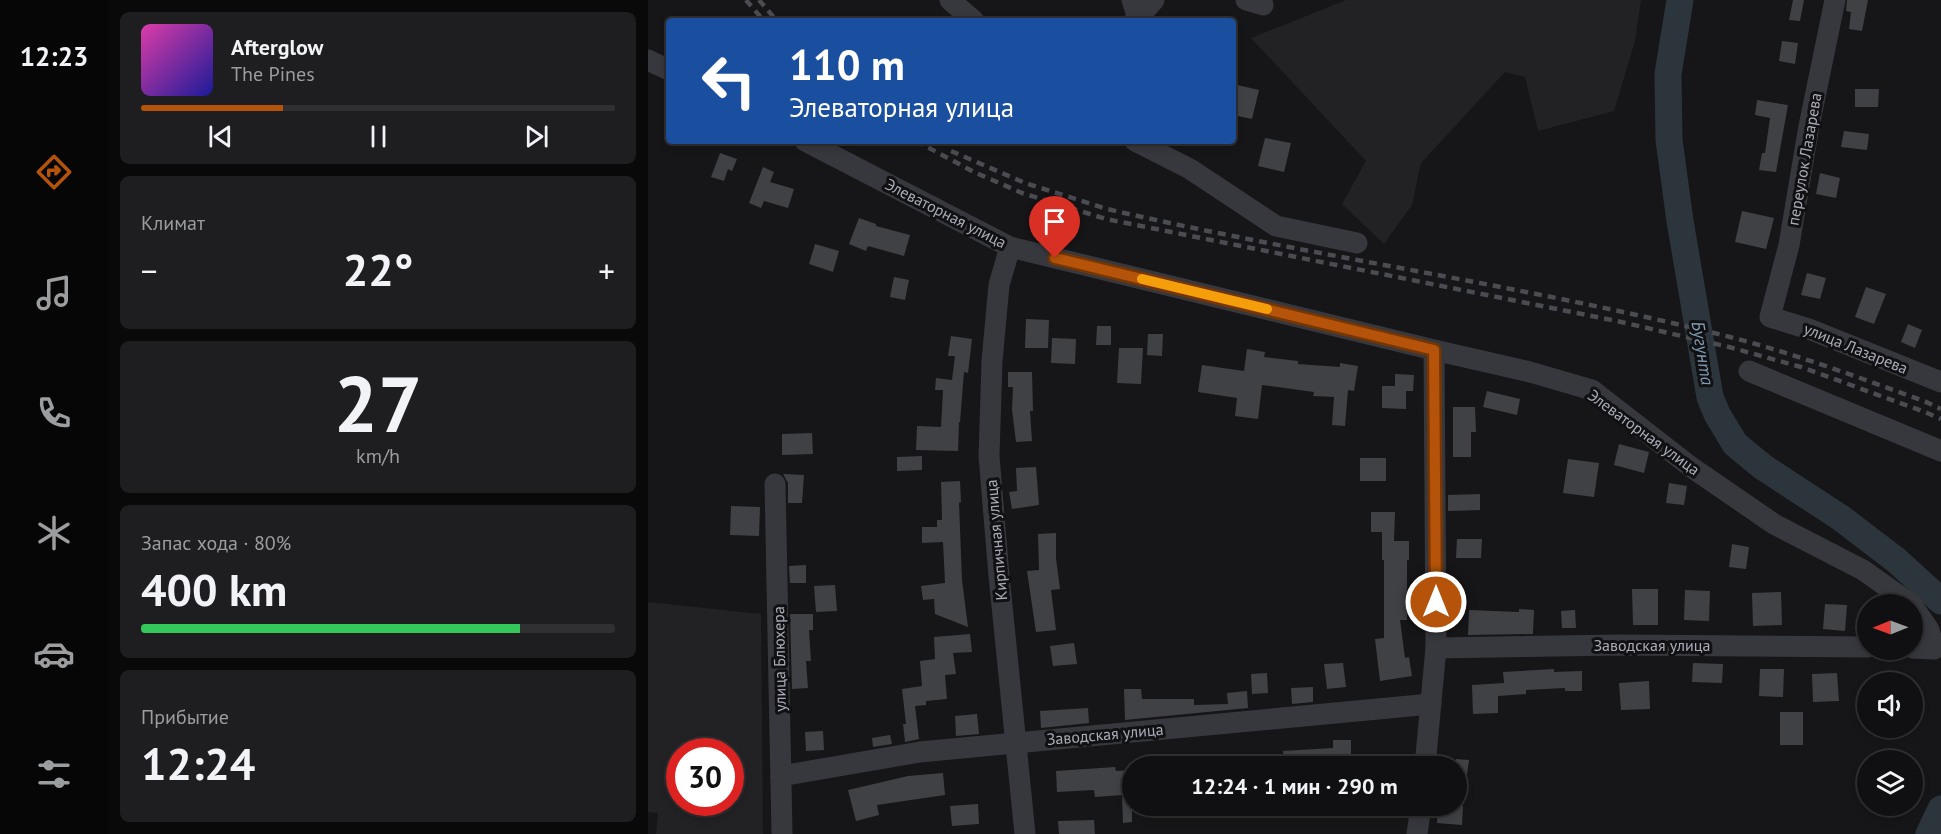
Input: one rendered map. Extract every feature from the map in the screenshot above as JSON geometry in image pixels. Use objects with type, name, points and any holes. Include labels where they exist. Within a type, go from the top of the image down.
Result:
[{"type":"street","points":[[950,0],[971,18]]},
{"type":"street","points":[[1134,13],[1154,0]]},
{"type":"street","name":"переулок Лазарева","points":[[1770,317],[1789,245],[1809,126],[1835,0]]},
{"type":"street","points":[[648,60],[666,69]]},
{"type":"street","name":"Элеваторная улица","points":[[811,144],[1010,247],[1530,372],[1592,390],[1691,467],[1773,524],[1863,570],[1897,594]]},
{"type":"street","points":[[1141,144],[1190,169],[1276,226],[1357,243]]},
{"type":"street","name":"Кирпичная улица","points":[[1010,247],[999,285],[992,361],[989,456],[1025,834]]},
{"type":"street","name":"улица Лазарева","points":[[1770,317],[1809,328],[1941,382]]},
{"type":"street","points":[[1426,756],[1436,648],[1434,350]]},
{"type":"street","points":[[1749,371],[1941,451]]},
{"type":"street","name":"улица Блюхера","points":[[775,484],[782,834]]},
{"type":"street","name":"Элеваторная улица","points":[[1923,621],[1929,630],[1934,649],[1923,648]]},
{"type":"street","name":"Заводская улица","points":[[1436,648],[1620,645],[1857,647]]},
{"type":"street","name":"Заводская улица","points":[[781,776],[920,752],[1431,704]]},
{"type":"street","points":[[1418,834],[1420,816]]},
{"type":"shaded area","points":[[1346,0],[1641,0],[1635,41],[1614,111],[1538,131],[1525,77],[1505,72],[1421,163],[1412,205],[1384,244],[1342,204],[1366,161],[1251,38]]},
{"type":"shaded area","points":[[648,602],[761,614],[763,834],[656,834],[658,813],[648,812]]},
{"type":"building","points":[[1793,0],[1804,0],[1800,21],[1789,20]]},
{"type":"building","points":[[1847,0],[1868,0],[1862,31],[1849,29],[1851,12],[1846,11]]},
{"type":"building","points":[[1782,41],[1798,43],[1795,64],[1779,61]]},
{"type":"building","points":[[1236,85],[1259,90],[1252,119],[1236,116]]},
{"type":"building","points":[[1855,89],[1879,89],[1878,107],[1855,107]]},
{"type":"building","points":[[1757,100],[1788,105],[1776,172],[1759,170],[1762,153],[1765,153],[1770,118],[1755,115]]},
{"type":"building","points":[[1844,131],[1869,134],[1867,150],[1841,147]]},
{"type":"building","points":[[1265,138],[1291,143],[1284,172],[1258,166]]},
{"type":"building","points":[[720,153],[737,159],[732,171],[728,169],[724,181],[711,177]]},
{"type":"building","points":[[763,167],[774,172],[770,182],[794,189],[788,208],[764,201],[761,208],[749,203]]},
{"type":"building","points":[[1820,173],[1840,178],[1836,198],[1816,194]]},
{"type":"building","points":[[1742,211],[1774,218],[1766,249],[1735,242]]},
{"type":"building","points":[[859,218],[876,224],[876,226],[910,235],[904,256],[868,246],[866,251],[849,244]]},
{"type":"building","points":[[815,244],[839,251],[833,272],[809,264]]},
{"type":"building","points":[[1807,273],[1826,278],[1820,299],[1801,295]]},
{"type":"building","points":[[894,277],[909,280],[905,300],[890,297]]},
{"type":"building","points":[[1866,287],[1886,294],[1874,324],[1855,317]]},
{"type":"building","points":[[1026,319],[1049,320],[1048,348],[1025,348]]},
{"type":"building","points":[[1908,324],[1922,330],[1915,348],[1901,342]]},
{"type":"building","points":[[1097,326],[1111,326],[1111,345],[1096,345]]},
{"type":"building","points":[[1148,334],[1163,334],[1162,356],[1147,355]]},
{"type":"building","points":[[951,336],[972,339],[968,373],[964,372],[958,451],[916,450],[917,426],[941,427],[943,390],[935,390],[936,378],[952,380],[955,356],[948,356]]},
{"type":"building","points":[[1052,338],[1076,339],[1075,364],[1051,363]]},
{"type":"building","points":[[1119,348],[1143,348],[1141,384],[1117,383]]},
{"type":"building","points":[[1247,349],[1265,352],[1264,357],[1298,361],[1298,364],[1340,367],[1340,363],[1358,366],[1354,391],[1348,390],[1345,426],[1332,425],[1334,397],[1313,396],[1314,392],[1262,385],[1258,419],[1235,416],[1237,398],[1198,392],[1202,365],[1244,371]]},
{"type":"building","points":[[1008,372],[1032,372],[1033,411],[1030,411],[1032,441],[1016,442],[1012,410],[1013,387],[1008,387]]},
{"type":"building","points":[[1395,374],[1414,375],[1413,391],[1406,391],[1406,409],[1382,408],[1382,386],[1395,386]]},
{"type":"building","points":[[1487,391],[1520,399],[1517,415],[1483,407]]},
{"type":"building","points":[[1453,407],[1475,407],[1476,432],[1471,432],[1471,457],[1453,457]]},
{"type":"building","points":[[812,433],[813,454],[782,455],[782,434]]},
{"type":"building","points":[[1619,444],[1649,452],[1644,473],[1614,465]]},
{"type":"building","points":[[922,456],[922,470],[897,471],[897,457]]},
{"type":"building","points":[[1360,458],[1386,458],[1386,481],[1360,481]]},
{"type":"building","points":[[1568,459],[1599,463],[1594,497],[1563,493]]},
{"type":"building","points":[[1036,467],[1039,505],[1012,509],[1009,492],[1017,491],[1016,468]]},
{"type":"building","points":[[783,474],[804,475],[802,503],[788,503],[788,483]]},
{"type":"building","points":[[960,481],[962,580],[968,627],[935,614],[934,599],[923,600],[921,586],[945,583],[943,542],[922,543],[922,527],[937,527],[937,520],[942,520],[941,482]]},
{"type":"building","points":[[1669,483],[1687,486],[1684,505],[1666,503]]},
{"type":"building","points":[[1480,494],[1480,510],[1448,511],[1448,495]]},
{"type":"building","points":[[731,506],[760,507],[759,536],[730,535]]},
{"type":"building","points":[[1371,512],[1395,512],[1394,541],[1409,541],[1407,620],[1400,620],[1405,658],[1409,657],[1412,676],[1380,681],[1375,639],[1384,638],[1384,560],[1382,560],[1382,532],[1371,532]]},
{"type":"building","points":[[1056,533],[1060,589],[1051,590],[1056,630],[1036,632],[1027,571],[1039,570],[1038,534]]},
{"type":"building","points":[[1457,539],[1482,539],[1481,558],[1456,558]]},
{"type":"building","points":[[1732,544],[1749,547],[1746,569],[1729,567]]},
{"type":"building","points":[[806,565],[806,583],[790,583],[789,566]]},
{"type":"building","points":[[835,585],[837,611],[816,612],[814,586]]},
{"type":"building","points":[[1632,589],[1658,589],[1658,625],[1633,625]]},
{"type":"building","points":[[1685,590],[1710,591],[1709,621],[1684,620]]},
{"type":"building","points":[[1781,592],[1782,625],[1753,626],[1752,593]]},
{"type":"building","points":[[1825,604],[1847,605],[1845,631],[1823,629]]},
{"type":"building","points":[[1519,609],[1534,610],[1533,634],[1468,635],[1469,610],[1519,612]]},
{"type":"building","points":[[1575,610],[1576,628],[1562,628],[1561,611]]},
{"type":"building","points":[[790,614],[813,614],[813,630],[809,630],[811,661],[806,661],[808,688],[792,689]]},
{"type":"building","points":[[970,634],[972,652],[953,653],[956,674],[945,675],[947,699],[926,701],[926,705],[915,706],[919,739],[905,742],[903,724],[906,724],[902,689],[922,686],[920,661],[935,659],[934,637]]},
{"type":"building","points":[[1074,643],[1077,664],[1053,666],[1050,646]]},
{"type":"building","points":[[1343,663],[1346,687],[1327,689],[1324,664]]},
{"type":"building","points":[[1693,663],[1723,664],[1722,683],[1692,682]]},
{"type":"building","points":[[1554,669],[1554,672],[1582,671],[1582,691],[1565,691],[1565,688],[1526,690],[1526,694],[1498,696],[1498,713],[1473,714],[1472,685],[1504,683],[1503,672]]},
{"type":"building","points":[[1760,669],[1784,669],[1783,697],[1759,696]]},
{"type":"building","points":[[1267,673],[1268,693],[1252,694],[1251,674]]},
{"type":"building","points":[[1837,673],[1839,701],[1813,702],[1812,674]]},
{"type":"building","points":[[1649,681],[1650,709],[1621,710],[1619,683]]},
{"type":"building","points":[[1313,687],[1313,702],[1292,704],[1291,688]]},
{"type":"building","points":[[1124,689],[1141,689],[1142,699],[1194,699],[1194,705],[1228,704],[1227,693],[1247,691],[1248,708],[1125,720]]},
{"type":"building","points":[[1088,708],[1089,723],[1041,728],[1040,711]]},
{"type":"building","points":[[1780,712],[1803,712],[1803,745],[1780,745]]},
{"type":"building","points":[[977,714],[979,734],[956,736],[955,716]]},
{"type":"building","points":[[823,731],[824,750],[806,751],[805,732]]},
{"type":"building","points":[[890,735],[892,744],[873,747],[872,738]]},
{"type":"building","points":[[1333,740],[1351,740],[1351,756],[1283,756],[1283,751],[1333,748]]},
{"type":"building","points":[[1115,767],[1116,771],[1122,771],[1122,795],[1095,797],[1094,790],[1057,792],[1056,771]]},
{"type":"building","points":[[943,773],[945,795],[877,805],[879,815],[856,821],[848,790],[908,776]]},
{"type":"building","points":[[978,804],[979,824],[952,826],[950,806]]},
{"type":"building","points":[[1123,816],[1132,816],[1132,822],[1123,823]]},
{"type":"building","points":[[1437,816],[1462,816],[1462,825],[1437,823]]},
{"type":"building","points":[[1094,820],[1095,834],[1059,834],[1058,821]]},
{"type":"waterway","name":"Бугунта","points":[[1680,0],[1668,74],[1669,140],[1680,221],[1710,397],[1717,414],[1735,444],[1763,467],[1841,518],[1896,560],[1941,601]]},
{"type":"waterway","name":"Бугунта","points":[[1929,834],[1941,809]]},
{"type":"railway","points":[[746,0],[761,18]]},
{"type":"railway","points":[[759,0],[774,18]]},
{"type":"railway","points":[[922,144],[974,172],[1022,193],[1106,219],[1617,321],[1729,347],[1801,367],[1941,419]]},
{"type":"railway","points":[[951,151],[1025,183],[1107,209],[1263,242],[1575,302],[1730,337],[1828,367],[1941,409]]},
{"type":"slow traffic","points":[[1142,279],[1267,309]]},
{"type":"route","points":[[1055,258],[1434,350],[1436,602]]}]
